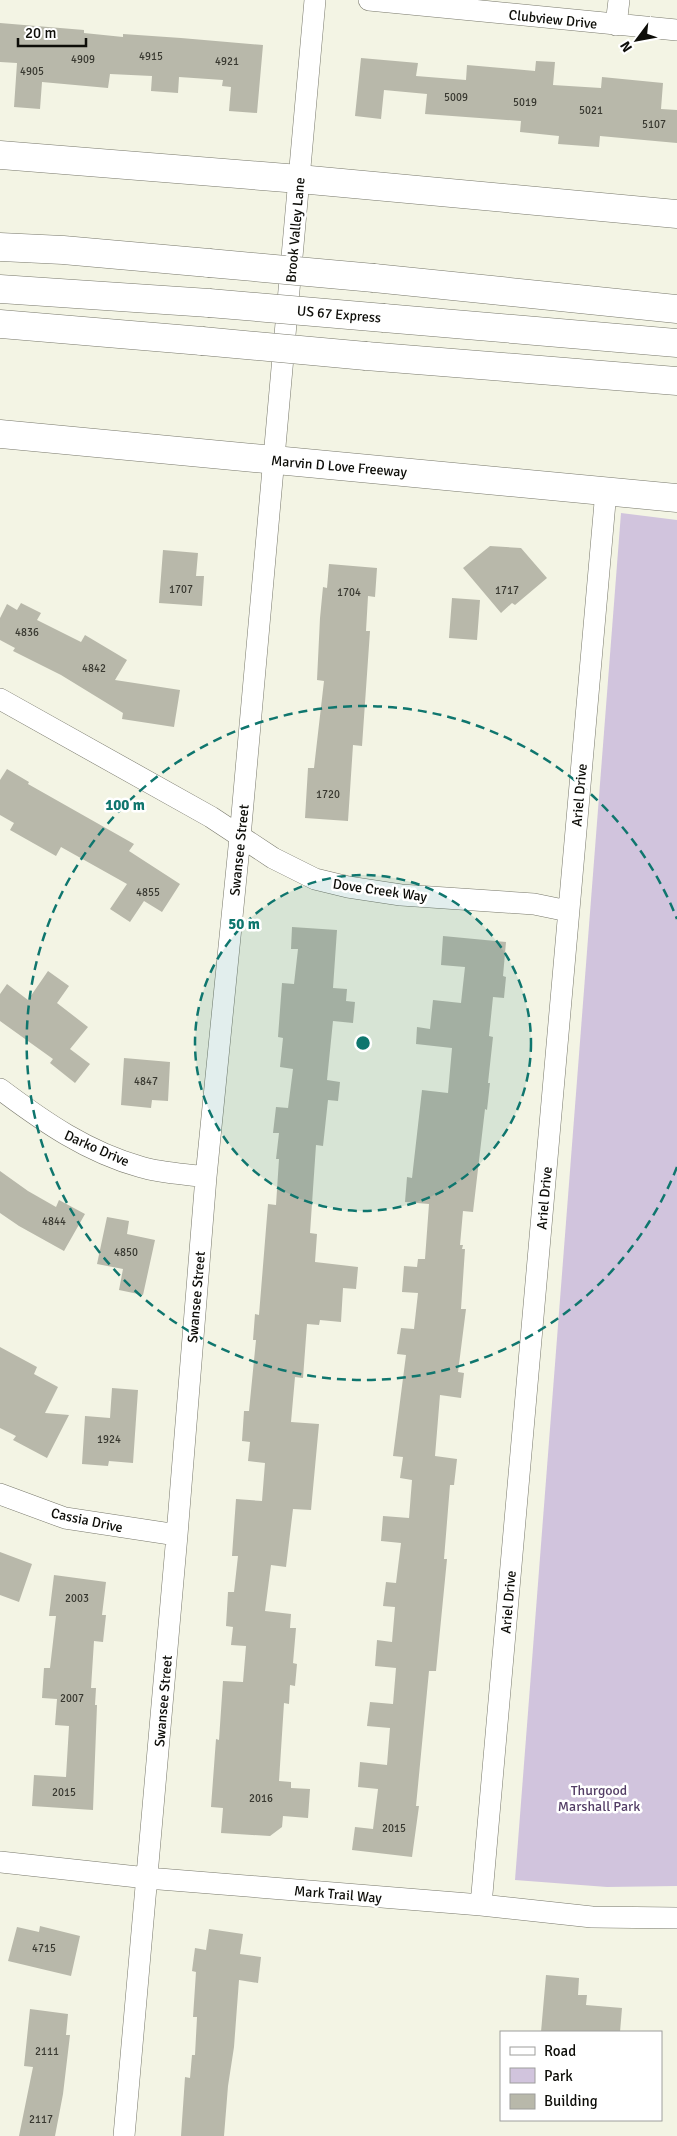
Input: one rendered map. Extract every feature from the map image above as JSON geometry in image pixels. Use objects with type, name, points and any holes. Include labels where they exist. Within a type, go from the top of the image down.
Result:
[{"type":"main road","points":[[0,155],[300,179],[677,214]]},
{"type":"main road","points":[[0,247],[63,250],[374,278],[677,309]]},
{"type":"main road","name":"US 67 Express","points":[[0,290],[209,303],[677,343]]},
{"type":"main road","points":[[0,324],[677,381]]},
{"type":"main road","name":"Marvin D Love Freeway","points":[[0,434],[677,498]]},
{"type":"street","name":"Brook Valley Lane","points":[[274,460],[315,0]]},
{"type":"street","name":"Clubview Drive","points":[[369,0],[677,30]]},
{"type":"street","points":[[616,25],[619,0]]},
{"type":"street","name":"Swansee Street","points":[[124,2136],[177,1535],[206,1177],[240,837],[274,460]]},
{"type":"street","name":"Ariel Drive","points":[[481,1905],[606,491]]},
{"type":"street","name":"Dove Creek Way","points":[[0,699],[210,817],[273,858],[315,878],[348,887],[401,895],[534,904],[568,911]]},
{"type":"street","name":"Darko Drive","points":[[0,1089],[41,1121],[87,1146],[141,1168],[206,1177]]},
{"type":"street","name":"Cassia Drive","points":[[0,1494],[65,1518],[177,1535]]},
{"type":"street","name":"Mark Trail Way","points":[[0,1862],[147,1878],[481,1905],[592,1916],[677,1918]]},
{"type":"green space","name":"Thurgood Marshall Park","points":[[621,513],[677,520],[677,1886],[607,1887],[515,1880]]},
{"type":"building","points":[[0,23],[84,30],[84,33],[123,37],[123,34],[263,45],[257,113],[229,111],[231,87],[222,86],[223,80],[179,77],[178,93],[151,91],[152,76],[110,74],[108,88],[42,82],[40,109],[14,107],[17,63],[0,62]]},
{"type":"building","points":[[361,58],[418,63],[416,76],[466,80],[467,65],[535,71],[536,61],[555,62],[553,85],[601,88],[602,77],[663,83],[661,109],[677,110],[677,143],[600,136],[599,147],[558,144],[559,136],[520,132],[521,121],[425,114],[427,94],[384,90],[381,119],[355,116]]},
{"type":"building","points":[[490,546],[521,548],[547,578],[515,605],[512,603],[501,613],[463,568]]},
{"type":"building","points":[[163,550],[198,553],[196,576],[204,576],[202,606],[159,603]]},
{"type":"building","points":[[329,564],[377,568],[375,597],[368,596],[366,631],[370,631],[362,746],[353,745],[348,821],[305,818],[308,768],[314,768],[324,681],[317,680],[323,587],[327,588]]},
{"type":"building","points":[[452,598],[480,600],[477,640],[449,638]]},
{"type":"building","points":[[21,603],[41,613],[37,620],[81,642],[85,635],[127,660],[115,680],[180,690],[174,727],[122,719],[123,713],[61,675],[13,651],[15,648],[0,640],[0,618],[7,604],[17,610]]},
{"type":"building","points":[[7,769],[29,782],[28,784],[134,844],[129,851],[180,884],[162,912],[144,901],[130,922],[110,909],[127,884],[61,847],[56,856],[10,830],[14,823],[0,815],[0,780]]},
{"type":"building","points":[[292,927],[337,930],[333,988],[347,989],[346,1001],[355,1002],[353,1023],[333,1021],[327,1080],[340,1082],[338,1101],[328,1100],[323,1146],[316,1145],[310,1233],[317,1234],[315,1262],[358,1267],[356,1289],[343,1288],[341,1322],[320,1320],[319,1325],[307,1324],[303,1378],[295,1377],[291,1422],[319,1424],[311,1510],[293,1509],[286,1567],[271,1565],[265,1611],[291,1614],[290,1628],[296,1628],[293,1663],[297,1664],[295,1686],[290,1685],[289,1704],[284,1703],[279,1781],[291,1782],[291,1788],[310,1789],[308,1818],[283,1816],[282,1827],[270,1836],[221,1833],[223,1808],[211,1807],[216,1739],[219,1740],[223,1681],[243,1682],[246,1646],[231,1645],[233,1627],[226,1626],[228,1592],[234,1592],[238,1556],[232,1556],[236,1499],[262,1501],[265,1463],[248,1461],[250,1442],[242,1441],[244,1411],[249,1411],[256,1340],[253,1340],[255,1314],[259,1315],[268,1204],[276,1205],[279,1159],[276,1159],[279,1133],[273,1133],[276,1107],[288,1108],[293,1069],[280,1067],[283,1038],[278,1037],[282,983],[294,984],[298,949],[291,949]]},
{"type":"building","points":[[443,936],[506,942],[503,976],[506,977],[504,998],[493,997],[489,1036],[493,1037],[488,1083],[490,1083],[487,1110],[485,1109],[473,1212],[463,1211],[460,1245],[463,1245],[462,1249],[465,1249],[461,1309],[466,1309],[458,1372],[464,1373],[461,1398],[440,1395],[435,1456],[457,1459],[454,1485],[450,1485],[444,1559],[447,1559],[436,1671],[429,1671],[416,1806],[419,1806],[412,1857],[352,1850],[355,1827],[373,1829],[378,1789],[358,1787],[360,1762],[387,1765],[390,1728],[367,1726],[370,1702],[393,1704],[396,1668],[375,1666],[377,1640],[392,1642],[395,1607],[383,1606],[386,1582],[396,1583],[401,1543],[381,1541],[383,1516],[409,1518],[412,1480],[400,1478],[403,1457],[393,1456],[406,1355],[397,1354],[401,1328],[414,1329],[418,1293],[402,1292],[404,1266],[417,1267],[418,1259],[425,1259],[429,1204],[405,1202],[407,1177],[412,1178],[422,1090],[448,1093],[452,1048],[416,1044],[417,1027],[430,1029],[433,1000],[461,1003],[465,967],[441,965]]},
{"type":"building","points":[[48,971],[69,986],[57,1003],[88,1027],[70,1049],[90,1064],[75,1083],[50,1063],[53,1059],[0,1021],[0,994],[7,984],[28,1000]]},
{"type":"building","points":[[124,1058],[170,1062],[168,1101],[152,1100],[151,1108],[121,1105]]},
{"type":"building","points":[[0,1171],[28,1191],[56,1207],[59,1200],[85,1214],[64,1251],[0,1213]]},
{"type":"building","points":[[107,1217],[129,1221],[127,1234],[155,1240],[143,1295],[119,1290],[123,1269],[97,1264]]},
{"type":"building","points":[[0,1347],[37,1367],[34,1374],[58,1387],[45,1413],[69,1415],[47,1458],[13,1440],[16,1436],[0,1428]]},
{"type":"building","points":[[112,1388],[138,1390],[133,1463],[109,1461],[108,1466],[82,1464],[85,1416],[110,1418]]},
{"type":"building","points":[[0,1552],[32,1564],[19,1602],[0,1595]]},
{"type":"building","points":[[54,1575],[106,1582],[102,1615],[106,1615],[103,1642],[94,1641],[91,1688],[96,1688],[95,1705],[97,1705],[93,1810],[32,1806],[34,1775],[66,1777],[69,1726],[55,1725],[57,1699],[42,1698],[44,1668],[50,1668],[56,1616],[49,1616]]},
{"type":"building","points":[[40,1926],[80,1936],[71,1976],[8,1961],[17,1927],[39,1932]]},
{"type":"building","points":[[209,1929],[243,1934],[240,1954],[261,1957],[258,1983],[239,1980],[224,2136],[181,2136],[185,2077],[190,2078],[192,2055],[195,2055],[197,2017],[193,2017],[196,1972],[192,1971],[195,1948],[206,1950]]},
{"type":"building","points":[[546,1975],[579,1978],[578,1995],[587,1995],[586,2005],[622,2008],[620,2031],[541,2031]]},
{"type":"building","points":[[30,2009],[68,2014],[66,2035],[70,2035],[63,2094],[55,2136],[19,2136],[33,2067],[24,2066]]}]
